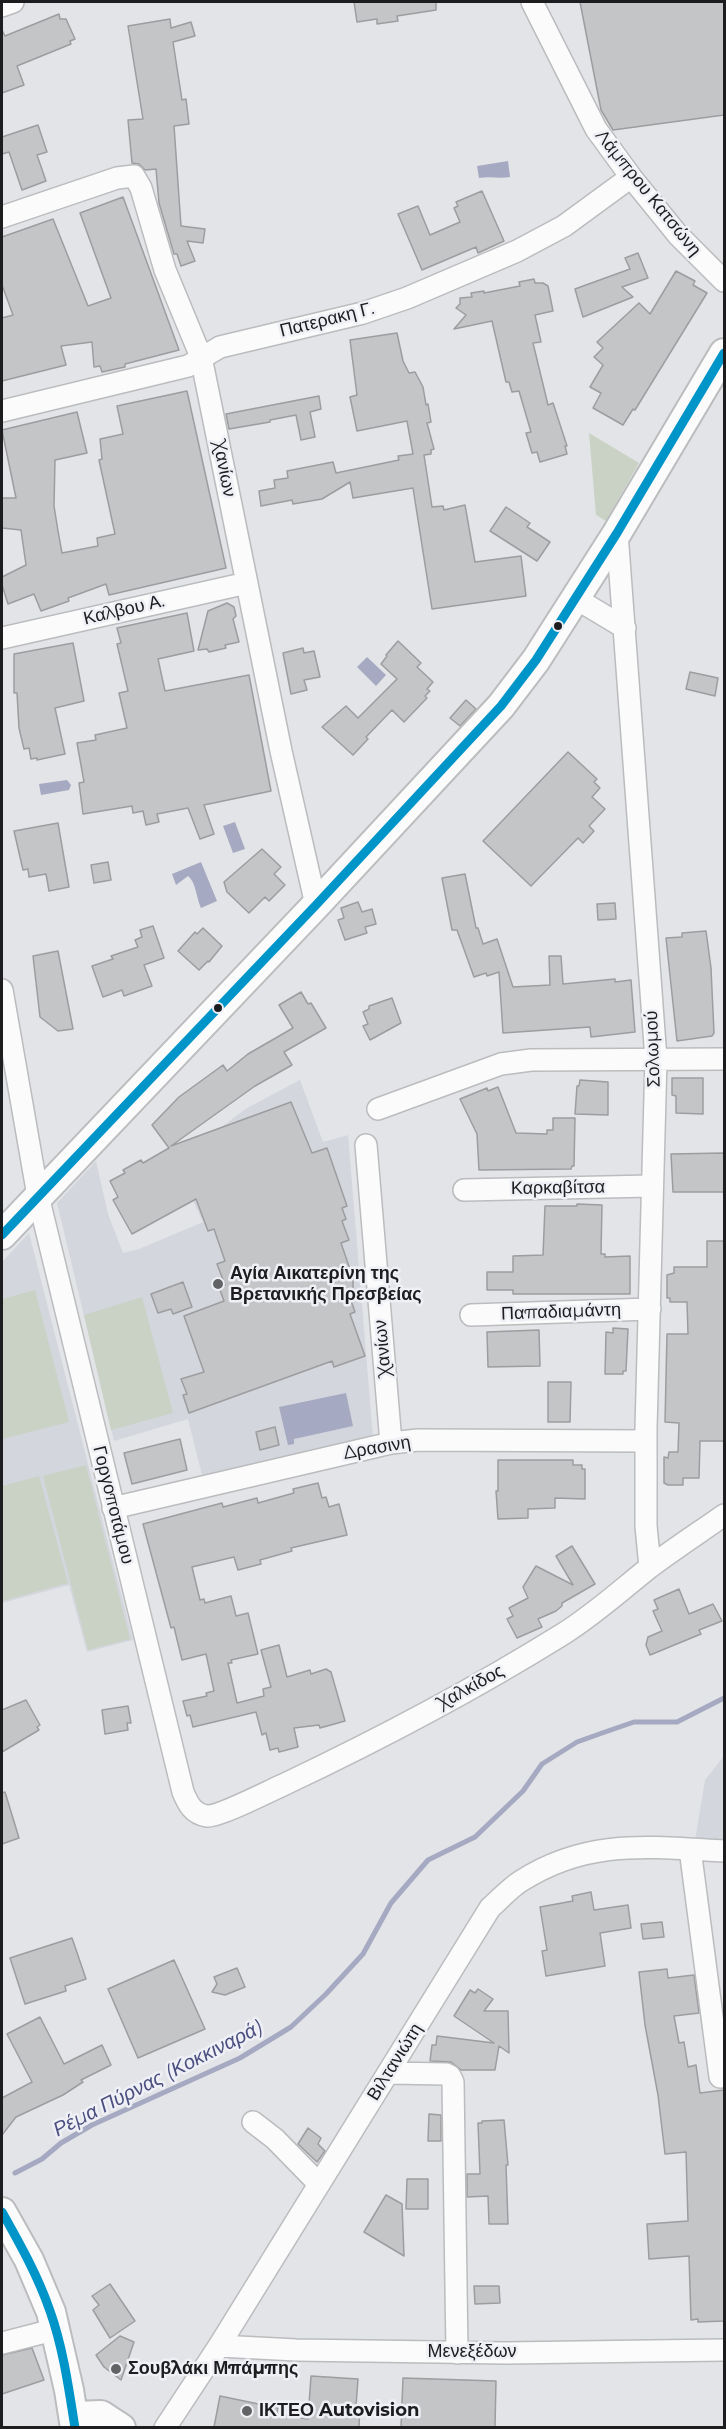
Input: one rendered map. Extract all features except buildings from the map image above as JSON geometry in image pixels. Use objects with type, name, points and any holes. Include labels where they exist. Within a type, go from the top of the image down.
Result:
[{"type":"main road","points":[[2,1235],[316,905],[501,706],[536,660],[617,533],[724,353]]},
{"type":"main road","points":[[2,2212],[42,2286],[57,2329],[74,2422],[101,2415],[121,2427]]},
{"type":"street","points":[[2,6],[13,2]]},
{"type":"street","name":"Λάμπρου Κατσώνη","points":[[532,2],[585,112],[630,177],[678,236],[724,281]]},
{"type":"street","name":"Χανίων","points":[[2,217],[117,178],[134,176],[141,188],[165,270],[201,357],[316,905]]},
{"type":"street","name":"Πατερακη Γ.","points":[[2,411],[188,366],[220,347],[363,313],[458,277],[517,251],[564,226],[630,177]]},
{"type":"street","name":"Σολωμού","points":[[617,533],[625,628],[626,682],[656,1059],[646,1441],[646,1526],[650,1567]]},
{"type":"street","name":"Καλβου Α.","points":[[2,638],[247,583]]},
{"type":"street","points":[[575,598],[625,628]]},
{"type":"street","name":"Γοργοποτάμου","points":[[2,990],[38,1196],[183,1792],[195,1812]]},
{"type":"street","points":[[378,1109],[501,1064],[531,1060],[724,1059]]},
{"type":"street","name":"Χανίων","points":[[366,1145],[391,1443]]},
{"type":"street","name":"Καρκαβίτσα","points":[[464,1190],[651,1186]]},
{"type":"street","name":"Παπαδιαμάντη","points":[[471,1315],[650,1309]]},
{"type":"street","name":"Δρασινη","points":[[113,1509],[391,1443],[418,1440],[646,1441]]},
{"type":"street","name":"Χαλκίδος","points":[[195,1812],[209,1816],[248,1801],[353,1752],[480,1683],[564,1634],[604,1606],[650,1567],[724,1515]]},
{"type":"street","name":"Βιλτανιώτη","points":[[165,2427],[219,2346],[490,1908],[519,1882],[543,1868],[611,1848],[641,1846],[724,1851]]},
{"type":"street","points":[[690,1849],[720,2077]]},
{"type":"street","points":[[389,2073],[446,2074],[453,2082],[457,2353]]},
{"type":"street","points":[[253,2122],[275,2139],[318,2183]]},
{"type":"street","points":[[2,2343],[57,2329]]},
{"type":"street","name":"Μενεξέδων","points":[[219,2346],[457,2353],[724,2350]]},
{"type":"shaded area","name":"Αγία Αικατερίνη της Βρετανικής Πρεσβείας","points":[[300,1080],[323,1142],[348,1135],[373,1437],[202,1475],[188,1419],[114,1441],[57,1203],[96,1161],[108,1214],[123,1253],[139,1249],[203,1222],[174,1162],[247,1108]]},
{"type":"shaded area","points":[[29,1233],[133,1640],[87,1652],[69,1585],[2,1603],[2,1262]]},
{"type":"shaded area","points":[[724,1756],[724,1843],[695,1841],[705,1780]]},
{"type":"green space","points":[[589,433],[639,463],[606,521],[596,515]]},
{"type":"green space","points":[[35,1290],[69,1422],[2,1439],[2,1299]]},
{"type":"green space","points":[[142,1297],[173,1413],[111,1430],[84,1315]]},
{"type":"green space","points":[[86,1465],[130,1639],[88,1650],[43,1476]]},
{"type":"green space","points":[[39,1476],[68,1583],[2,1601],[2,1486]]},
{"type":"water","points":[[508,161],[510,177],[479,178],[477,166]]},
{"type":"water","points":[[367,657],[386,675],[376,686],[357,667]]},
{"type":"water","points":[[67,780],[71,785],[69,790],[41,795],[39,784]]},
{"type":"water","points":[[235,822],[245,849],[233,853],[223,826]]},
{"type":"water","points":[[201,862],[217,901],[201,908],[191,879],[188,876],[176,885],[172,874]]},
{"type":"water","points":[[346,1393],[353,1426],[294,1439],[294,1444],[288,1445],[279,1407]]},
{"type":"waterway","name":"Ρέμα Πύρνας (Κοκκιναρά)","points":[[15,2173],[42,2159],[61,2143],[92,2125],[240,2058],[291,2027],[363,1954],[391,1903],[428,1860],[475,1837],[523,1791],[542,1764],[577,1742],[634,1722],[677,1722],[724,1698]]},
{"type":"transit line","points":[[2,1235],[316,905],[501,706],[536,660],[617,533],[724,353]]},
{"type":"transit line","points":[[2,2212],[34,2273],[55,2325],[75,2428]]},
{"type":"place","name":"Αγία Αικατερίνη της Βρετανικής Πρεσβείας","points":[[218,1284]]},
{"type":"place","name":"Σουβλάκι Μπάμπης","points":[[116,2369]]},
{"type":"place","name":"ΙΚΤΕΟ Autovision","points":[[247,2411]]}]
